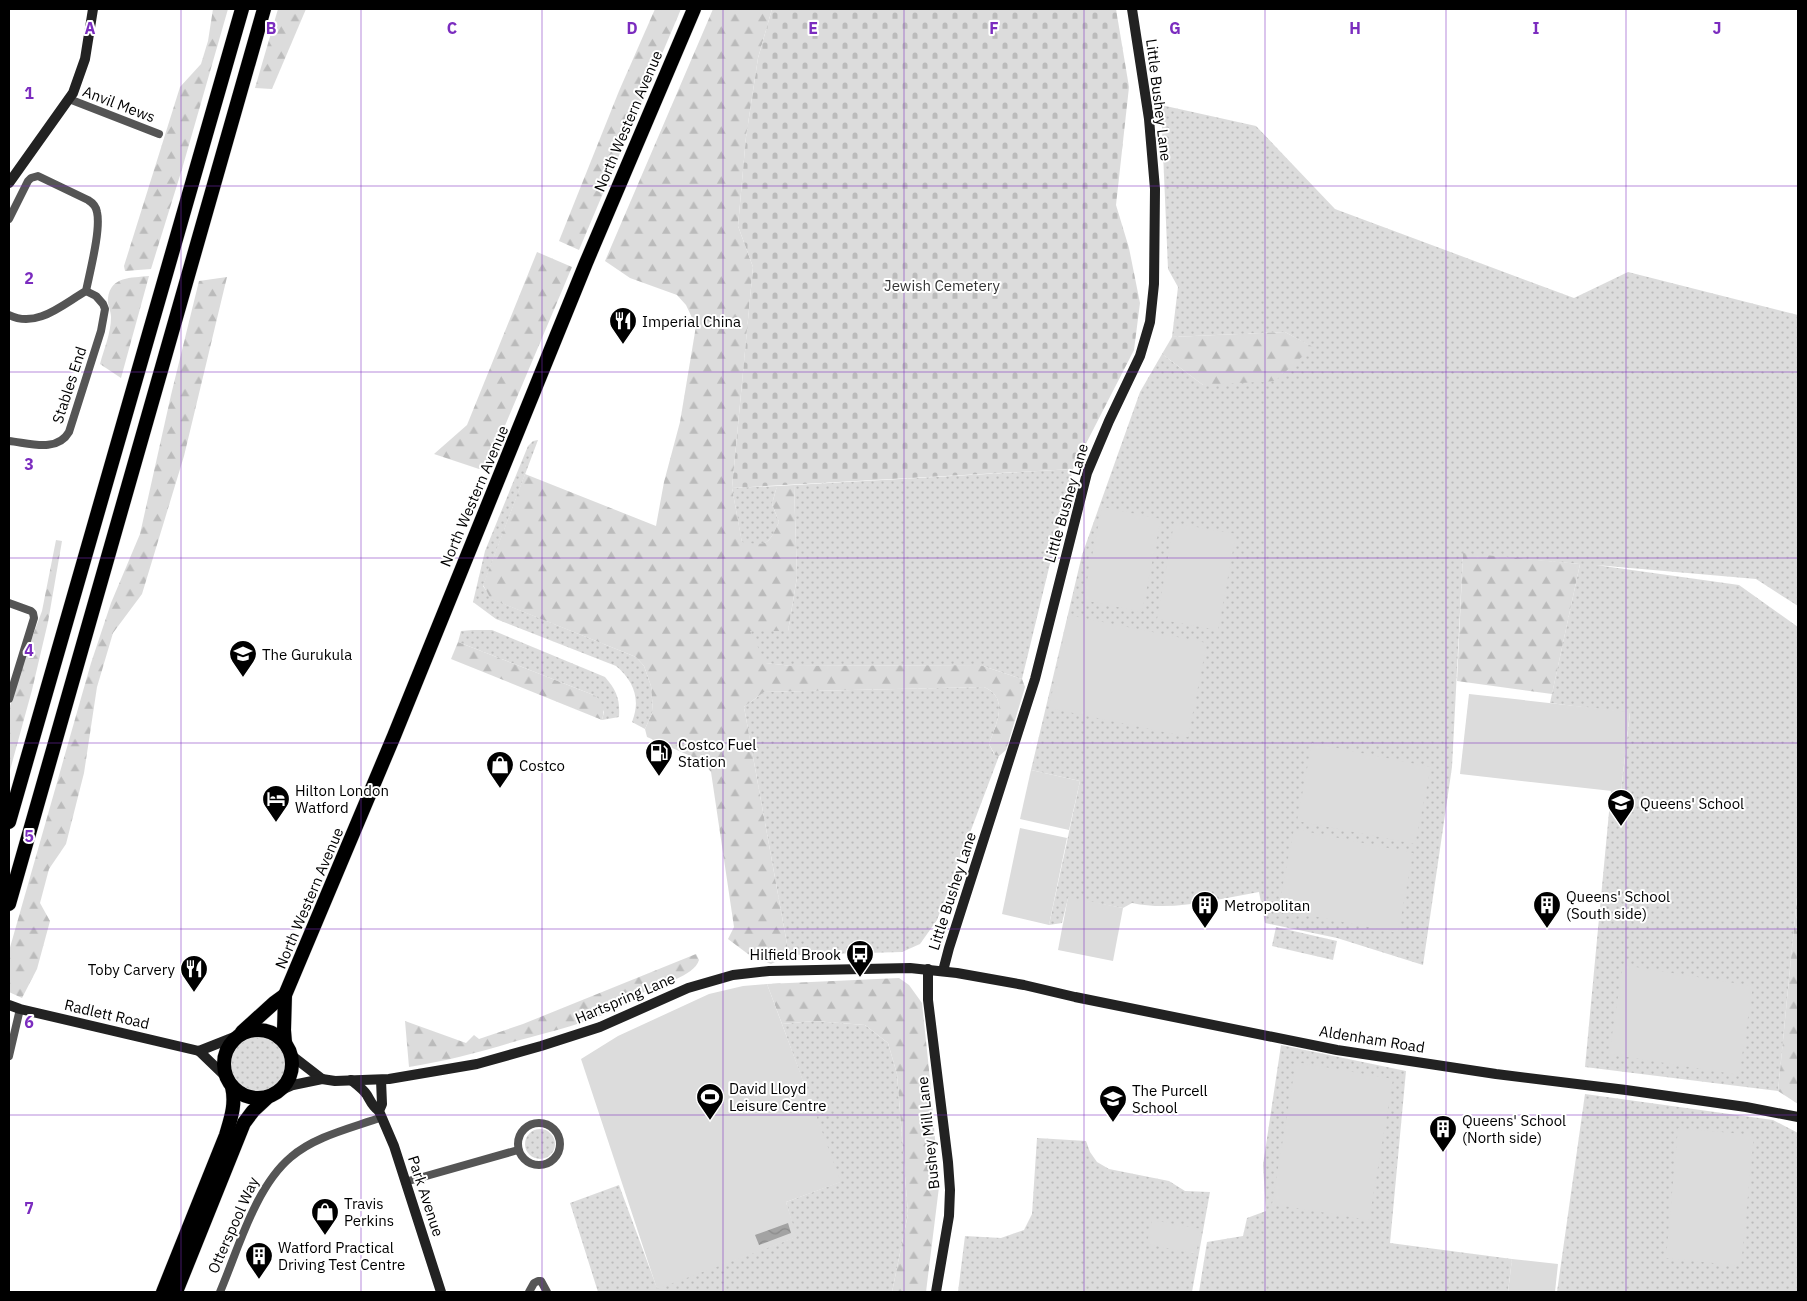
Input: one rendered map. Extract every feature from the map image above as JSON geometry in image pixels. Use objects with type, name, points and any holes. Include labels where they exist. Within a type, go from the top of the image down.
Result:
[{"type":"highway","points":[[9,822],[242,9]]},
{"type":"highway","points":[[9,904],[264,9]]},
{"type":"highway","name":"North Western Avenue","points":[[288,1049],[284,1030],[285,995],[394,736],[586,262],[694,9]]},
{"type":"highway","name":"North Western Avenue","points":[[238,1035],[285,995]]},
{"type":"highway","points":[[163,1292],[226,1135],[233,1111],[234,1098],[229,1082],[223,1061],[230,1043],[238,1035],[248,1030],[266,1030],[277,1035],[288,1049],[292,1061],[291,1075],[283,1088],[273,1095],[259,1098],[249,1097],[240,1094],[229,1082]]},
{"type":"highway","name":"Otterspool Way","points":[[176,1292],[244,1123],[253,1111],[273,1095]]},
{"type":"main road","points":[[9,183],[73,93],[85,59],[93,9]]},
{"type":"main road","name":"Little Bushey Lane","points":[[944,971],[949,948],[1035,679],[1087,473],[1108,421],[1140,356],[1150,322],[1154,284],[1155,189],[1149,119],[1132,9]]},
{"type":"main road","name":"Hartspring Lane","points":[[273,1095],[293,1086],[322,1079],[335,1081],[402,1078],[477,1064],[600,1027],[688,988],[733,975],[770,971],[910,968],[944,971]]},
{"type":"main road","name":"Bushey Mill Lane","points":[[928,969],[928,1000],[950,1190],[949,1216],[936,1292]]},
{"type":"main road","name":"Aldenham Road","points":[[944,971],[1024,985],[1337,1050],[1496,1074],[1736,1105],[1798,1117]]},
{"type":"main road","name":"Radlett Road","points":[[9,1005],[20,1010],[199,1051]]},
{"type":"main road","points":[[229,1082],[199,1051],[238,1035]]},
{"type":"main road","points":[[288,1049],[322,1079]]},
{"type":"main road","name":"Park Avenue","points":[[350,1080],[362,1088],[372,1107],[380,1114],[394,1146],[441,1292]]},
{"type":"main road","name":"Park Avenue","points":[[380,1114],[382,1104],[381,1080]]},
{"type":"street","name":"Anvil Mews","points":[[69,99],[159,134]]},
{"type":"street","points":[[9,219],[28,181],[34,176],[43,177],[92,202],[97,210],[98,217],[86,291],[42,317],[26,319],[9,316]]},
{"type":"street","name":"Stables End","points":[[9,441],[55,444],[64,439],[69,432],[101,330],[105,309],[96,296],[86,291]]},
{"type":"street","points":[[9,603],[30,610],[34,618],[9,699]]},
{"type":"street","points":[[9,1056],[20,1010]]},
{"type":"street","name":"Otterspool Way","points":[[220,1292],[261,1195],[274,1174],[291,1156],[316,1141],[380,1114]]},
{"type":"street","points":[[532,1123],[546,1124],[557,1133],[560,1140],[558,1154],[554,1160],[542,1166],[528,1163],[522,1158],[518,1150],[518,1138],[521,1132],[532,1123]]},
{"type":"street","points":[[405,1182],[518,1150]]},
{"type":"street","points":[[529,1292],[538,1280],[541,1281],[547,1292]]},
{"type":"green space","points":[[213,9],[228,9],[151,269],[125,271],[124,266],[180,87],[201,64],[208,41]]},
{"type":"green space","points":[[278,9],[306,9],[272,89],[255,88]]},
{"type":"green space","points":[[655,9],[681,9],[579,250],[559,241],[619,91]]},
{"type":"green space","points":[[713,9],[772,9],[758,58],[746,137],[738,226],[753,267],[732,488],[742,542],[757,544],[766,542],[769,539],[779,522],[772,504],[777,486],[794,485],[797,577],[788,631],[750,631],[766,663],[792,666],[980,665],[1022,679],[1025,687],[1006,750],[999,756],[995,755],[989,744],[997,720],[999,705],[997,698],[992,692],[984,687],[764,692],[744,707],[789,955],[771,964],[748,954],[728,939],[734,927],[711,772],[702,761],[647,737],[645,729],[653,711],[651,686],[644,666],[636,657],[491,599],[483,585],[525,474],[656,526],[664,482],[680,422],[696,326],[686,305],[677,295],[630,278],[605,261]]},
{"type":"green space","name":"Jewish Cemetery","points":[[772,9],[1116,9],[1129,87],[1116,205],[1129,248],[1140,303],[1134,350],[1073,469],[732,488],[753,267],[738,226],[746,137],[758,58]]},
{"type":"green space","points":[[1161,105],[1256,126],[1335,209],[1574,298],[1628,272],[1798,315],[1798,606],[1756,579],[1596,565],[1739,585],[1798,627],[1798,887],[1778,1091],[1585,1067],[1611,791],[1621,792],[1630,713],[1550,703],[1580,564],[1463,554],[1452,767],[1423,965],[1337,938],[1265,923],[1259,892],[1196,904],[1164,906],[1132,903],[1123,908],[1068,898],[1062,923],[1049,925],[1080,781],[1031,770],[1082,555],[1140,392],[1162,354],[1203,385],[1312,347],[1285,332],[1172,337],[1178,287],[1168,269]]},
{"type":"green space","points":[[537,252],[572,267],[490,461],[479,469],[434,454],[467,425]]},
{"type":"green space","points":[[149,276],[121,378],[100,364],[111,323],[108,300],[110,291],[113,286],[123,280]]},
{"type":"green space","points":[[227,277],[184,456],[142,594],[113,633],[97,687],[84,773],[66,844],[49,869],[40,903],[50,921],[37,969],[22,998],[9,992],[9,951],[91,663],[111,603],[140,534],[199,281]]},
{"type":"green space","points":[[1285,332],[1313,347],[1275,381],[1203,385],[1162,354],[1172,337]]},
{"type":"green space","points":[[538,440],[483,586],[492,599],[636,657],[644,666],[651,686],[653,711],[645,729],[632,722],[636,706],[634,691],[627,678],[616,666],[496,619],[473,602],[485,551],[528,446],[533,441]]},
{"type":"green space","points":[[1073,469],[1022,679],[980,665],[792,666],[765,663],[749,631],[788,631],[797,577],[794,485]]},
{"type":"green space","points":[[777,486],[772,504],[779,522],[769,540],[762,544],[742,543],[732,488]]},
{"type":"green space","points":[[1102,507],[1161,519],[1142,612],[1083,600]]},
{"type":"green space","points":[[1174,523],[1236,534],[1218,630],[1157,619]]},
{"type":"green space","points":[[56,540],[62,541],[48,622],[9,774],[9,710],[18,675],[42,611]]},
{"type":"green space","points":[[1463,553],[1580,564],[1552,694],[1457,681]]},
{"type":"green space","points":[[1068,615],[1207,643],[1188,737],[1049,708]]},
{"type":"green space","points":[[492,630],[605,677],[617,696],[619,717],[602,720],[604,712],[596,696],[458,642],[461,631]]},
{"type":"green space","points":[[458,642],[596,696],[603,707],[602,720],[451,659]]},
{"type":"green space","points":[[984,687],[997,698],[999,705],[997,720],[989,744],[994,754],[999,756],[937,920],[920,944],[902,952],[789,955],[744,707],[764,692]]},
{"type":"green space","points":[[1469,694],[1630,712],[1621,792],[1460,774]]},
{"type":"green space","points":[[1312,743],[1431,767],[1415,844],[1297,821]]},
{"type":"green space","points":[[1031,770],[1080,781],[1069,830],[1020,819]]},
{"type":"green space","points":[[1020,828],[1067,838],[1049,925],[1002,914]]},
{"type":"green space","points":[[1294,829],[1413,853],[1398,933],[1278,909]]},
{"type":"green space","points":[[1798,887],[1798,1104],[1778,1091]]},
{"type":"green space","points":[[1068,897],[1123,908],[1113,961],[1058,950]]},
{"type":"green space","points":[[1276,927],[1337,941],[1333,960],[1272,946]]},
{"type":"green space","points":[[696,954],[699,960],[690,971],[644,992],[625,1005],[600,1016],[479,1052],[409,1067],[405,1021],[466,1043],[474,1035],[479,1039],[523,1024]]},
{"type":"green space","points":[[1623,965],[1753,986],[1739,1075],[1609,1054]]},
{"type":"green space","points":[[899,978],[909,985],[922,1003],[930,1079],[939,1187],[926,1292],[892,1292],[908,1214],[897,1074],[888,1043],[865,1025],[814,1021],[782,1024],[767,984]]},
{"type":"green space","name":"David Lloyd Leisure Centre","points":[[767,984],[841,1182],[786,1202],[797,1237],[657,1289],[581,1059],[618,1036],[709,994],[743,986]]},
{"type":"green space","points":[[814,1021],[865,1025],[888,1043],[897,1074],[908,1214],[892,1292],[598,1292],[570,1203],[619,1185],[657,1288],[796,1237],[786,1202],[840,1182],[782,1024]]},
{"type":"green space","points":[[258,1037],[268,1039],[277,1045],[283,1054],[285,1064],[283,1074],[277,1083],[268,1089],[258,1091],[248,1089],[239,1083],[233,1074],[231,1064],[233,1054],[239,1045],[248,1039]]},
{"type":"green space","points":[[1281,1045],[1406,1071],[1390,1243],[1512,1259],[1508,1292],[1199,1292],[1207,1242],[1243,1236],[1247,1218],[1266,1211],[1263,1165]]},
{"type":"green space","points":[[1296,1062],[1393,1079],[1369,1220],[1272,1204]]},
{"type":"green space","points":[[1585,1094],[1773,1120],[1798,1133],[1798,1292],[1557,1292]]},
{"type":"green space","points":[[1678,1128],[1754,1135],[1741,1266],[1666,1258]]},
{"type":"green space","points":[[540,1129],[546,1130],[554,1138],[554,1150],[546,1158],[540,1159],[534,1158],[526,1150],[525,1144],[526,1138],[534,1130]]},
{"type":"green space","points":[[1037,1138],[1086,1141],[1090,1152],[1097,1162],[1109,1169],[1169,1181],[1185,1191],[1210,1192],[1192,1292],[958,1292],[965,1236],[1001,1238],[1024,1230],[1032,1214]]},
{"type":"green space","points":[[1152,1220],[1201,1229],[1196,1254],[1147,1244]]},
{"type":"green space","points":[[1512,1259],[1558,1264],[1555,1292],[1508,1292]]},
{"type":"water","points":[[788,1223],[791,1233],[759,1245],[755,1235]]},
{"type":"place","name":"Imperial China","points":[[623,345]]},
{"type":"place","name":"The Gurukula","points":[[243,678]]},
{"type":"place","name":"Costco Fuel Station","points":[[659,777]]},
{"type":"place","name":"Costco","points":[[500,789]]},
{"type":"place","name":"Hilton London Watford","points":[[276,823]]},
{"type":"place","name":"Queens' School","points":[[1621,827]]},
{"type":"place","name":"Metropolitan","points":[[1205,929]]},
{"type":"place","name":"Queens' School (South side)","points":[[1547,929]]},
{"type":"place","name":"Hilfield Brook","points":[[860,978]]},
{"type":"place","name":"Toby Carvery","points":[[194,993]]},
{"type":"place","name":"David Lloyd Leisure Centre","points":[[710,1121]]},
{"type":"place","name":"The Purcell School","points":[[1113,1123]]},
{"type":"place","name":"Queens' School (North side)","points":[[1443,1153]]},
{"type":"place","name":"Travis Perkins","points":[[325,1236]]},
{"type":"place","name":"Watford Practical Driving Test Centre","points":[[259,1280]]}]
